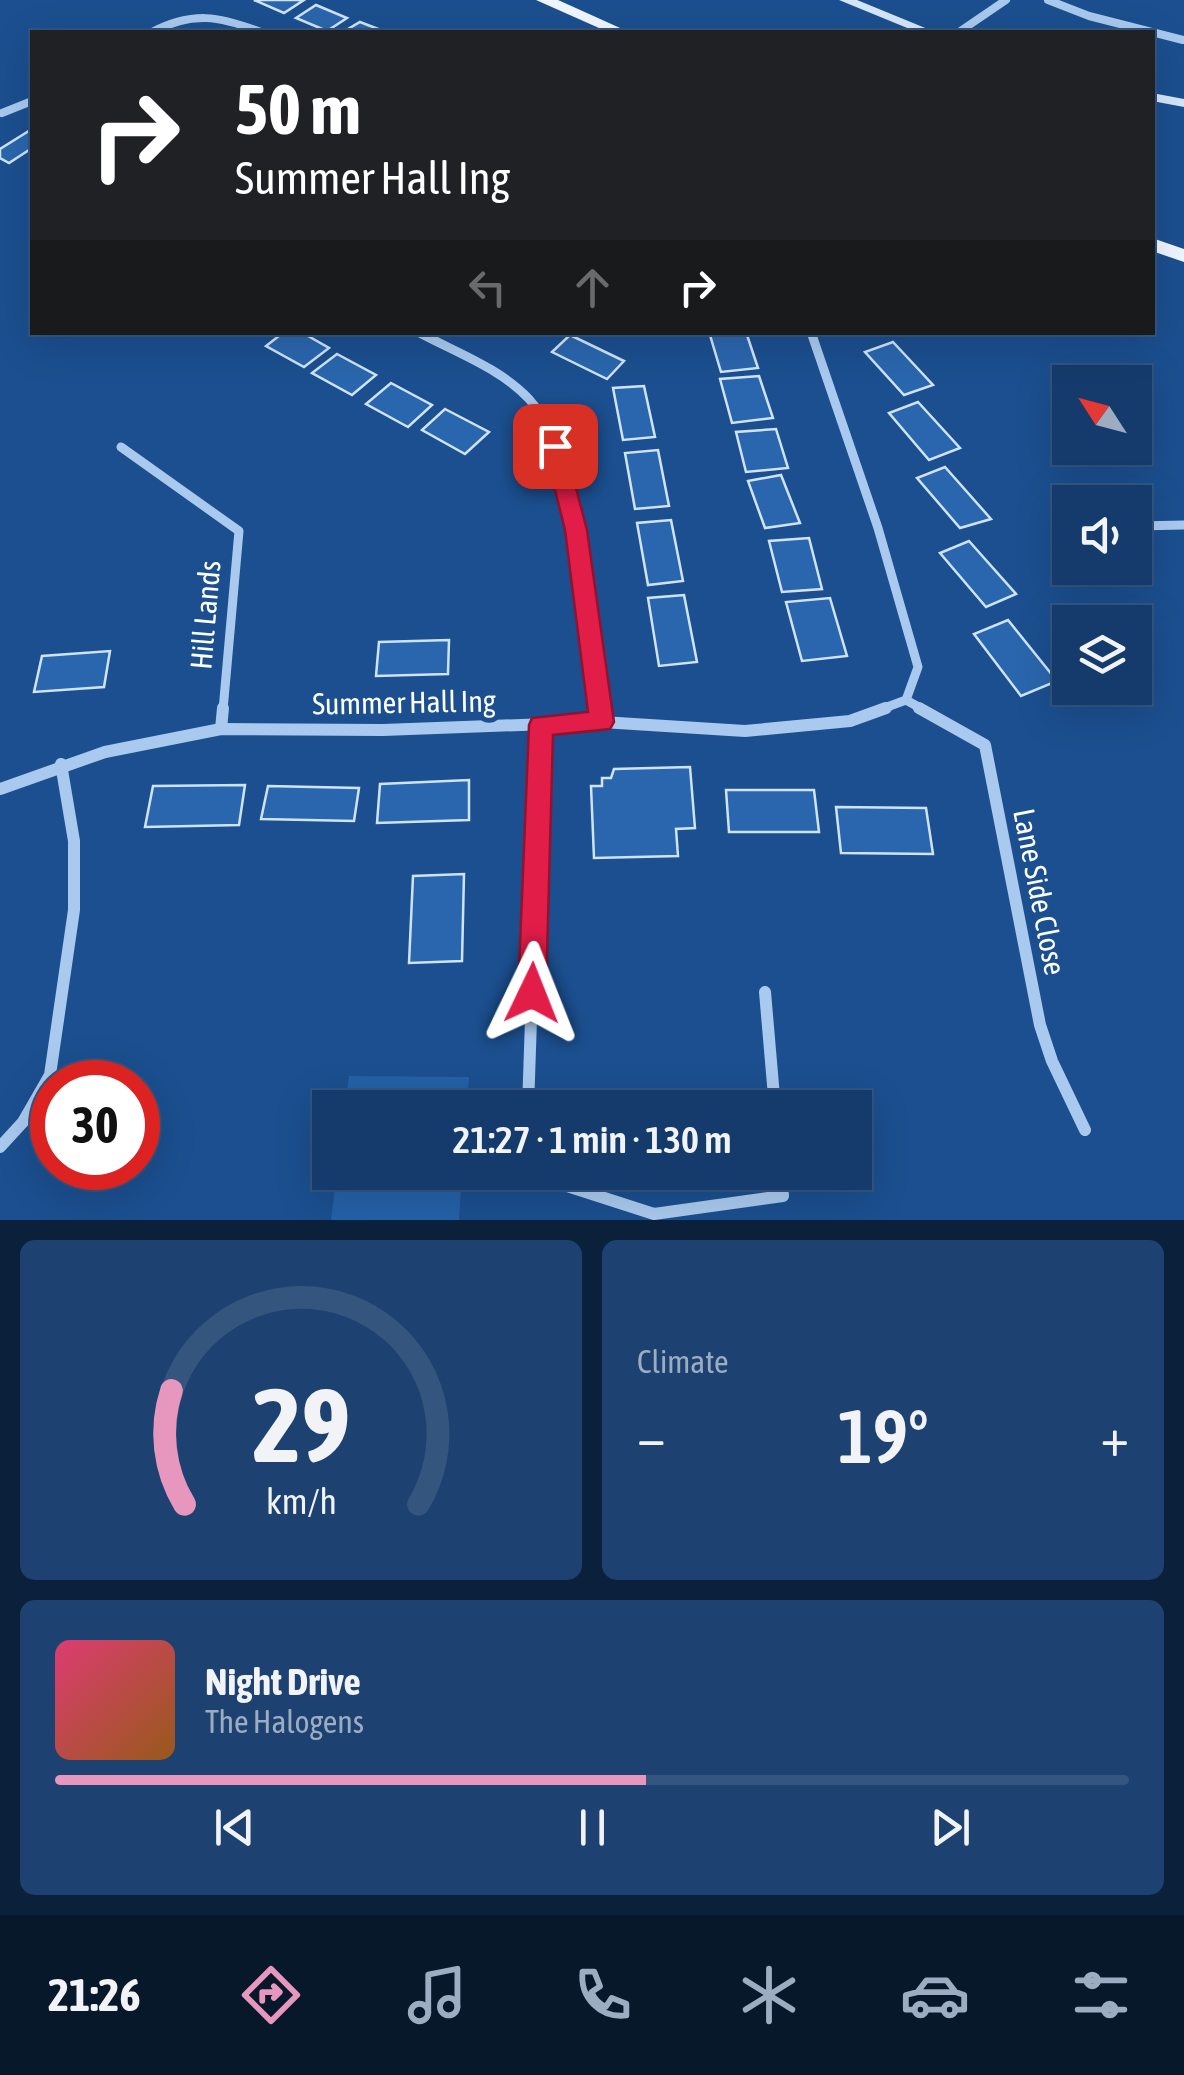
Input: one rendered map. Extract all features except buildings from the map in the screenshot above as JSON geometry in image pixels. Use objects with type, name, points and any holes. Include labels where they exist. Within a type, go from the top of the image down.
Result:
[{"type":"main road","points":[[544,0],[615,30]]},
{"type":"main road","points":[[845,0],[923,30]]},
{"type":"main road","points":[[1155,97],[1184,103]]},
{"type":"main road","points":[[1155,245],[1184,256]]},
{"type":"street","points":[[962,30],[1006,0]]},
{"type":"street","points":[[1048,0],[1089,16],[1144,30]]},
{"type":"street","points":[[156,30],[196,12],[256,30]]},
{"type":"street","points":[[1155,33],[1183,40]]},
{"type":"street","points":[[2,113],[30,103]]},
{"type":"street","points":[[423,335],[497,376],[522,393],[540,412],[555,446],[576,530],[602,722]]},
{"type":"street","points":[[812,335],[878,528],[918,667],[906,700]]},
{"type":"street","name":"Hill Lands","points":[[121,448],[239,530],[220,729]]},
{"type":"street","points":[[1152,526],[1184,525]]},
{"type":"street","name":"Summer Hall Ing","points":[[0,789],[61,764],[220,729],[602,722],[745,731],[850,722],[906,700]]},
{"type":"street","name":"Lane Side Close","points":[[906,700],[985,745],[1040,1024],[1052,1061],[1085,1130]]},
{"type":"street","points":[[529,1090],[541,725]]},
{"type":"street","points":[[0,1147],[23,1122],[50,1076],[74,910],[74,842],[61,764]]},
{"type":"street","points":[[765,992],[773,1090]]},
{"type":"street","points":[[580,1190],[654,1214],[782,1196],[782,1190]]},
{"type":"shaded area","points":[[349,1076],[469,1077],[468,1090],[347,1090]]},
{"type":"shaded area","points":[[335,1190],[461,1190],[459,1220],[331,1220]]},
{"type":"route","points":[[532,993],[541,725],[602,722],[576,530],[555,446]]}]
